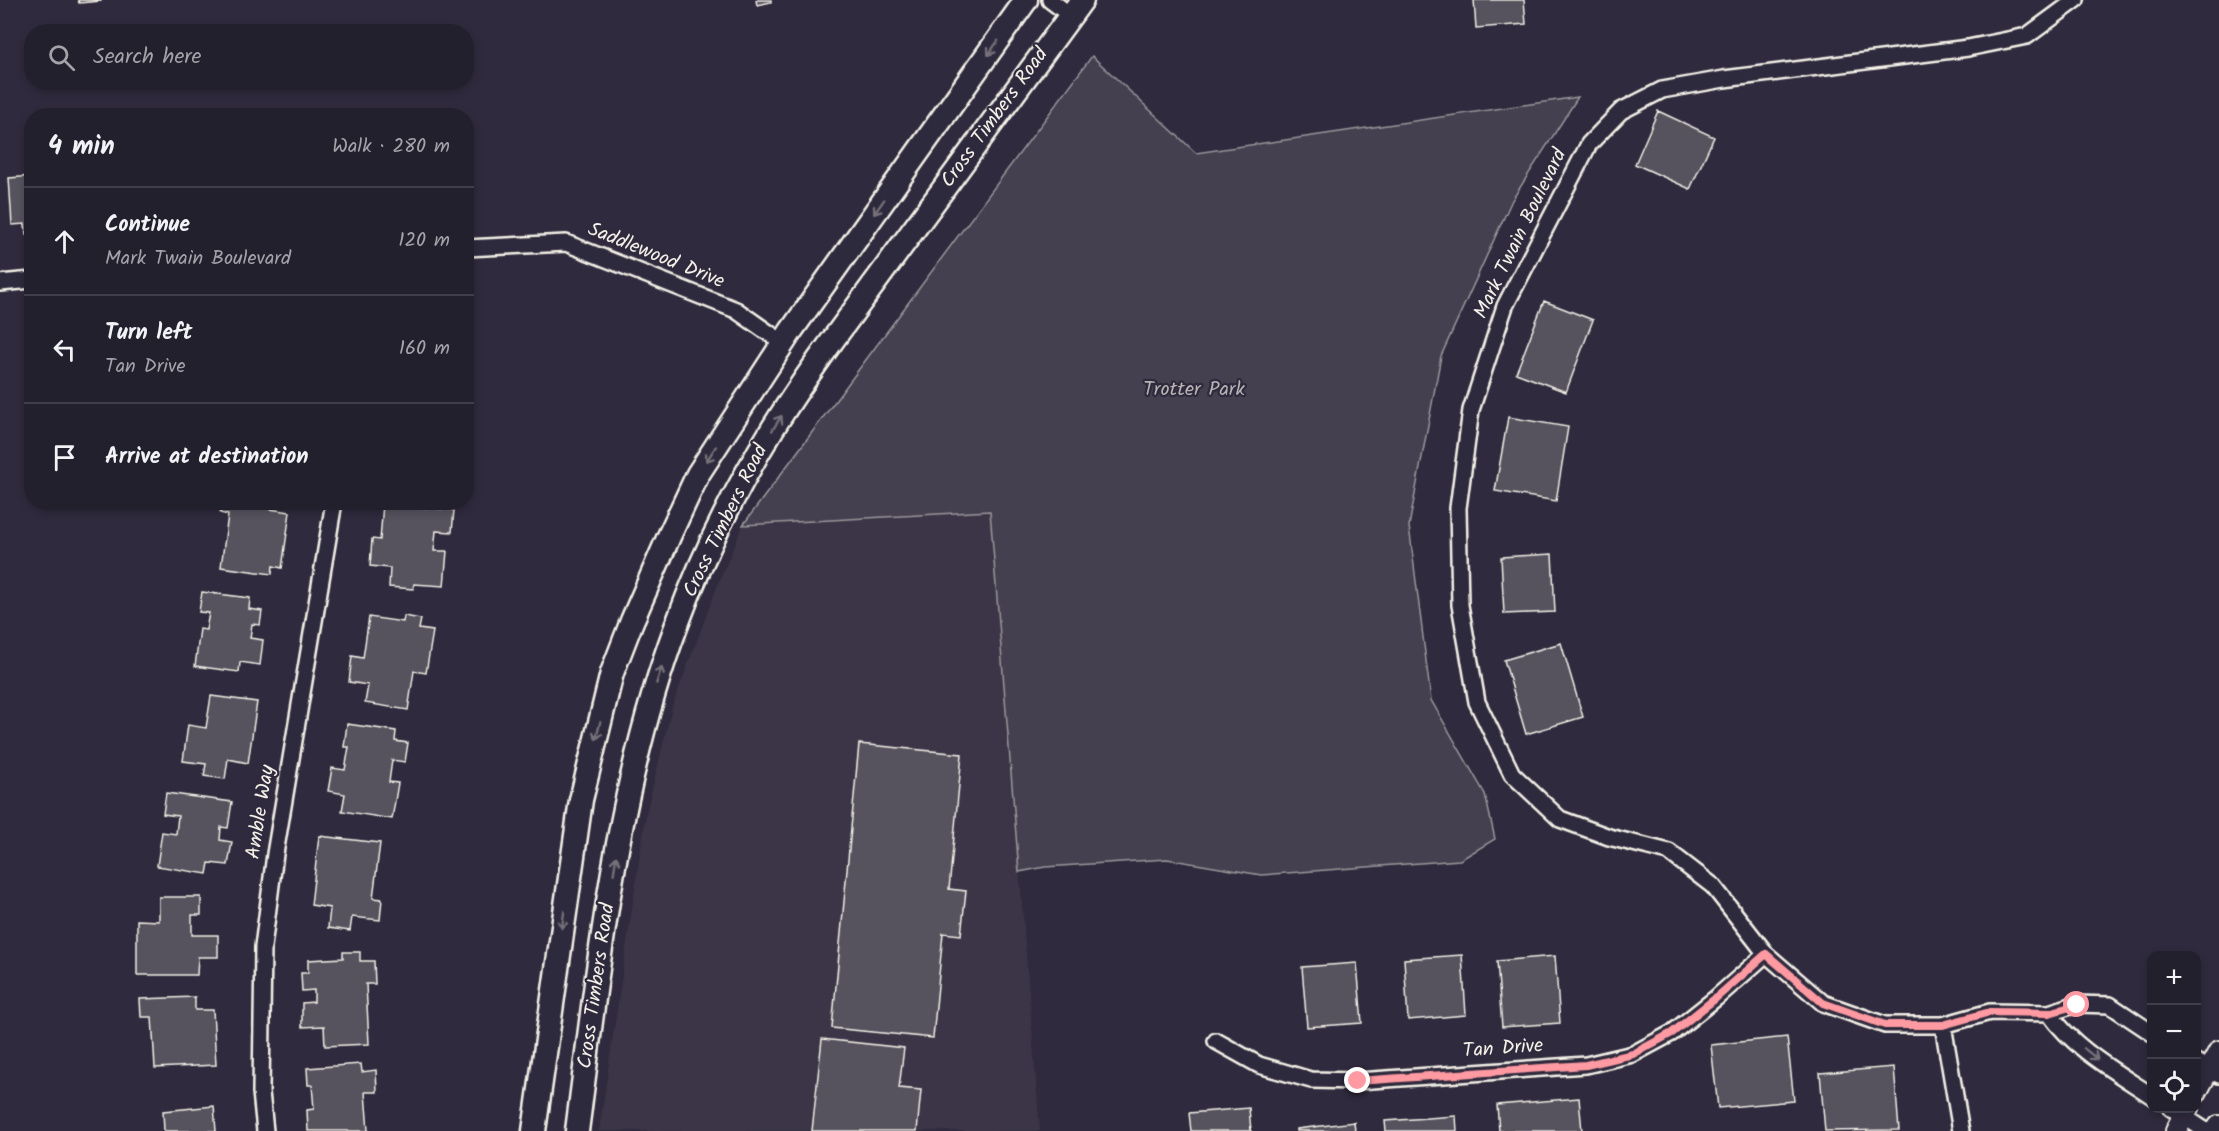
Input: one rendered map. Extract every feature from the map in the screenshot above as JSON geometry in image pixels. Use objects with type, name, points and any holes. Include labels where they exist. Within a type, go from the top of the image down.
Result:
[{"type":"main road","name":"Cross Timbers Road","points":[[534,1131],[581,800],[612,673],[636,610],[698,474],[783,343],[1026,0]]},
{"type":"main road","name":"Cross Timbers Road","points":[[577,1131],[620,832],[645,721],[676,624],[706,555],[772,429],[814,366],[1076,8]]},
{"type":"main road","points":[[2201,1083],[2219,1051]]},
{"type":"main road","points":[[2216,1131],[2219,1126]]},
{"type":"street","points":[[1050,0],[1076,8]]},
{"type":"street","name":"Mark Twain Boulevard","points":[[2076,0],[2027,36],[1968,48],[1724,79],[1662,90],[1621,111],[1589,144],[1505,306],[1471,410],[1458,508],[1460,605],[1477,702],[1512,774],[1560,819],[1609,837],[1669,852],[1713,886],[1766,954],[1823,1003],[1885,1025],[1943,1025],[1990,1012],[2049,1013],[2077,1005],[2110,1005],[2147,1030]]},
{"type":"street","name":"Saddlewood Drive","points":[[474,248],[566,243],[736,310],[783,343]]},
{"type":"street","points":[[0,283],[24,281]]},
{"type":"street","name":"Amble Way","points":[[265,1131],[261,1092],[263,947],[275,854],[333,510]]},
{"type":"street","name":"Tan Drive","points":[[1216,1041],[1259,1065],[1311,1080],[1358,1081],[1586,1065],[1633,1054],[1672,1033],[1766,954]]},
{"type":"street","points":[[2049,1013],[2060,1029],[2100,1062],[2147,1093]]},
{"type":"street","points":[[1943,1025],[1961,1131]]},
{"type":"street","points":[[2179,1116],[2206,1131]]},
{"type":"shaded area","points":[[990,502],[1040,1131],[599,1131],[646,814],[672,707],[718,584],[743,525],[883,514]]},
{"type":"green space","name":"Trotter Park","points":[[1092,56],[1196,153],[1578,97],[1512,200],[1441,356],[1409,526],[1431,700],[1485,794],[1495,839],[1460,860],[1261,875],[1167,859],[1045,867],[1019,872],[990,511],[743,525]]},
{"type":"building","points":[[78,0],[101,0],[101,1],[79,3]]},
{"type":"building","points":[[756,0],[771,0],[771,2],[757,5]]},
{"type":"building","points":[[1474,0],[1524,0],[1526,24],[1476,28]]},
{"type":"building","points":[[1658,111],[1714,137],[1690,189],[1635,164]]},
{"type":"building","points":[[24,177],[24,224],[12,225],[9,178]]},
{"type":"building","points":[[1544,301],[1593,320],[1566,392],[1516,373]]},
{"type":"building","points":[[1508,417],[1568,427],[1556,501],[1495,491]]},
{"type":"building","points":[[221,510],[290,512],[282,568],[273,566],[272,574],[221,567],[228,515],[220,513]]},
{"type":"building","points":[[382,510],[454,510],[452,532],[436,531],[434,551],[447,551],[444,586],[414,584],[413,589],[389,587],[390,568],[370,566],[372,539],[380,540]]},
{"type":"building","points":[[1552,554],[1555,612],[1504,614],[1501,557]]},
{"type":"building","points":[[202,592],[250,598],[249,609],[262,611],[260,625],[252,624],[250,638],[263,640],[260,665],[240,662],[239,672],[195,666],[200,629],[206,630],[209,613],[199,612]]},
{"type":"building","points":[[404,616],[421,619],[419,629],[433,631],[426,673],[414,671],[408,710],[365,703],[368,685],[349,682],[352,656],[363,658],[369,617],[403,622]]},
{"type":"building","points":[[1561,643],[1583,717],[1526,734],[1504,660]]},
{"type":"building","points":[[211,696],[257,702],[248,763],[228,759],[225,779],[204,776],[206,764],[183,761],[188,725],[206,728]]},
{"type":"building","points":[[347,724],[396,731],[395,741],[408,743],[405,762],[392,760],[389,782],[398,783],[392,819],[342,811],[345,794],[328,791],[332,768],[345,770],[349,747],[344,747]]},
{"type":"building","points":[[859,744],[962,754],[949,889],[966,891],[961,935],[943,933],[933,1038],[832,1028]]},
{"type":"building","points":[[166,793],[232,802],[228,828],[221,827],[220,840],[232,842],[228,865],[209,863],[207,874],[157,866],[162,832],[176,834],[178,816],[163,814]]},
{"type":"building","points":[[319,836],[380,843],[373,898],[382,899],[380,920],[352,917],[350,931],[328,928],[330,908],[311,905]]},
{"type":"building","points":[[159,897],[201,897],[201,915],[192,915],[192,935],[218,935],[218,957],[198,957],[197,975],[137,975],[137,920],[159,921]]},
{"type":"building","points":[[343,952],[360,952],[360,961],[374,961],[375,984],[366,984],[369,1044],[325,1046],[324,1026],[302,1027],[302,1003],[314,1002],[314,990],[302,991],[301,973],[308,973],[308,960],[343,958]]},
{"type":"building","points":[[1462,955],[1466,1015],[1408,1020],[1404,959]]},
{"type":"building","points":[[1555,956],[1560,1023],[1502,1027],[1497,961]]},
{"type":"building","points":[[1357,963],[1362,1023],[1307,1027],[1302,967]]},
{"type":"building","points":[[195,997],[195,1010],[213,1010],[216,1065],[155,1068],[152,1017],[141,1017],[140,999]]},
{"type":"building","points":[[1787,1037],[1794,1101],[1718,1108],[1711,1045]]},
{"type":"building","points":[[822,1039],[904,1048],[899,1088],[921,1090],[917,1131],[812,1131]]},
{"type":"building","points":[[361,1064],[362,1072],[376,1070],[377,1092],[365,1092],[368,1131],[308,1131],[307,1110],[314,1109],[312,1085],[308,1085],[307,1068]]},
{"type":"building","points":[[1894,1067],[1899,1130],[1825,1131],[1820,1073]]},
{"type":"building","points":[[1579,1098],[1582,1131],[1499,1131],[1497,1105]]},
{"type":"building","points":[[214,1106],[216,1131],[164,1131],[163,1111]]},
{"type":"building","points":[[1249,1108],[1251,1131],[1191,1131],[1189,1113]]},
{"type":"building","points":[[1456,1116],[1457,1131],[1386,1131],[1385,1121]]},
{"type":"building","points":[[1354,1122],[1355,1131],[1297,1131],[1297,1129]]},
{"type":"route","points":[[1358,1081],[1586,1065],[1633,1054],[1672,1033],[1766,954],[1823,1003],[1885,1025],[1943,1025],[1990,1012],[2049,1013],[2077,1005]]}]
